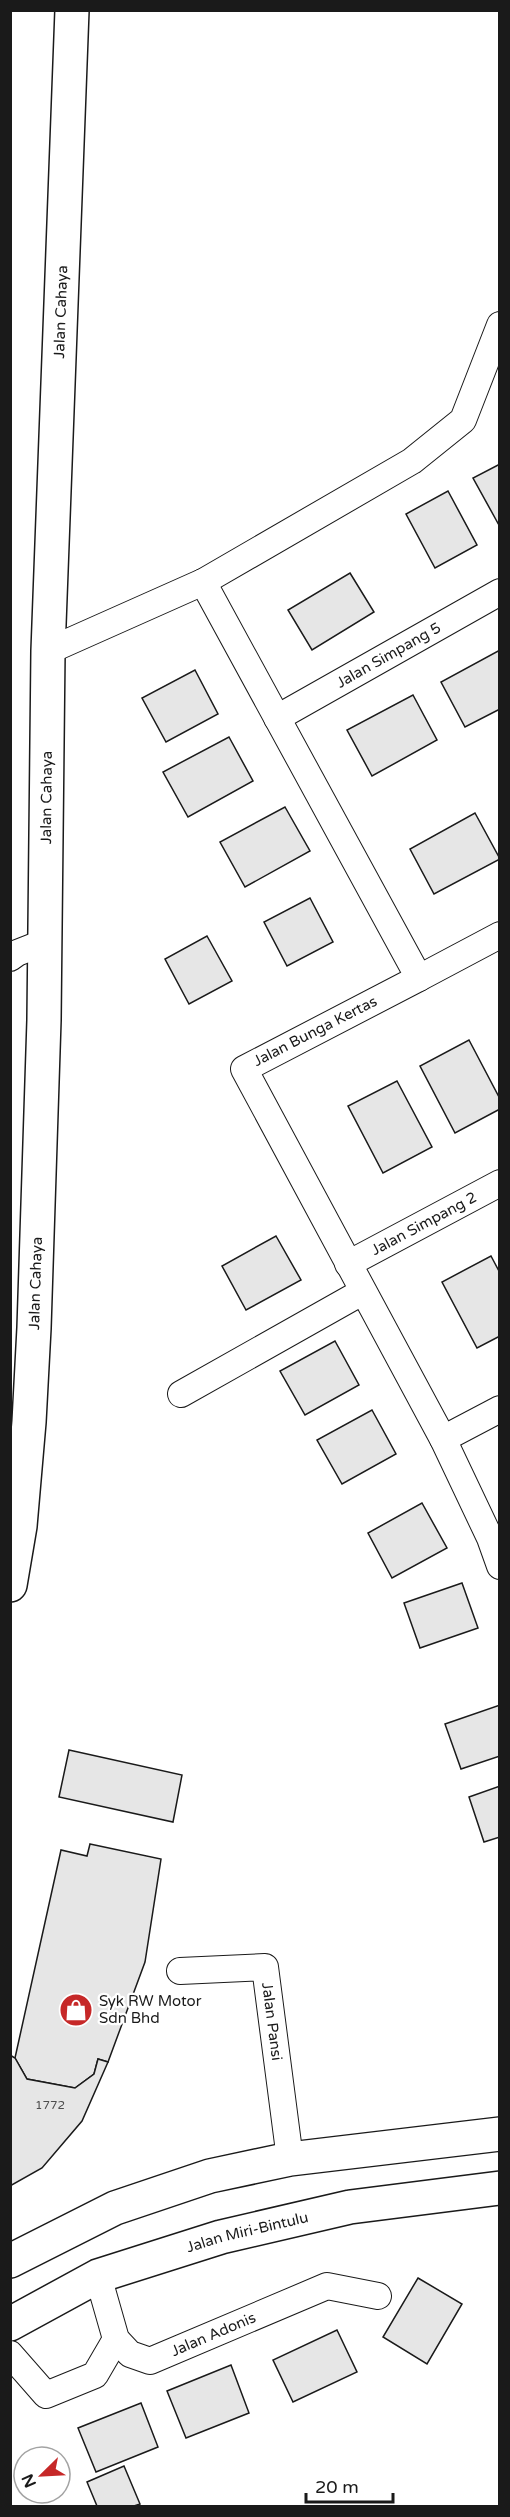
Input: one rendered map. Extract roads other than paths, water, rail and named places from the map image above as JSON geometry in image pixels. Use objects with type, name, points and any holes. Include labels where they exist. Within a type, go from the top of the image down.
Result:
[{"type":"main road","name":"Jalan Cahaya","points":[[10,1585],[20,1526],[29,1422],[45,942],[48,651],[72,10]]},
{"type":"main road","points":[[10,2262],[115,2208],[210,2176],[290,2159],[500,2134]]},
{"type":"main road","name":"Jalan Miri-Bintulu","points":[[10,2324],[98,2276],[221,2237],[350,2207],[500,2188]]},
{"type":"street","points":[[48,651],[204,582],[412,461],[463,420],[500,325]]},
{"type":"street","points":[[204,582],[419,978],[500,935]]},
{"type":"street","name":"Jalan Simpang 5","points":[[277,718],[500,592]]},
{"type":"street","points":[[10,958],[16,953],[45,942]]},
{"type":"street","name":"Jalan Bunga Kertas","points":[[419,978],[244,1069],[443,1439],[490,1538],[500,1566]]},
{"type":"street","name":"Jalan Simpang 2","points":[[348,1264],[500,1183]]},
{"type":"street","points":[[181,1394],[362,1292]]},
{"type":"street","points":[[443,1439],[500,1409]]},
{"type":"street","name":"Jalan Pansi","points":[[180,1971],[265,1967],[290,2159]]},
{"type":"street","points":[[10,2354],[46,2395],[94,2375],[116,2339],[98,2276]]},
{"type":"street","name":"Jalan Adonis","points":[[116,2339],[130,2354],[150,2361],[327,2286],[378,2296]]},
{"type":"place","name":"Syk RW Motor Sdn Bhd","points":[[76,2010]]}]
